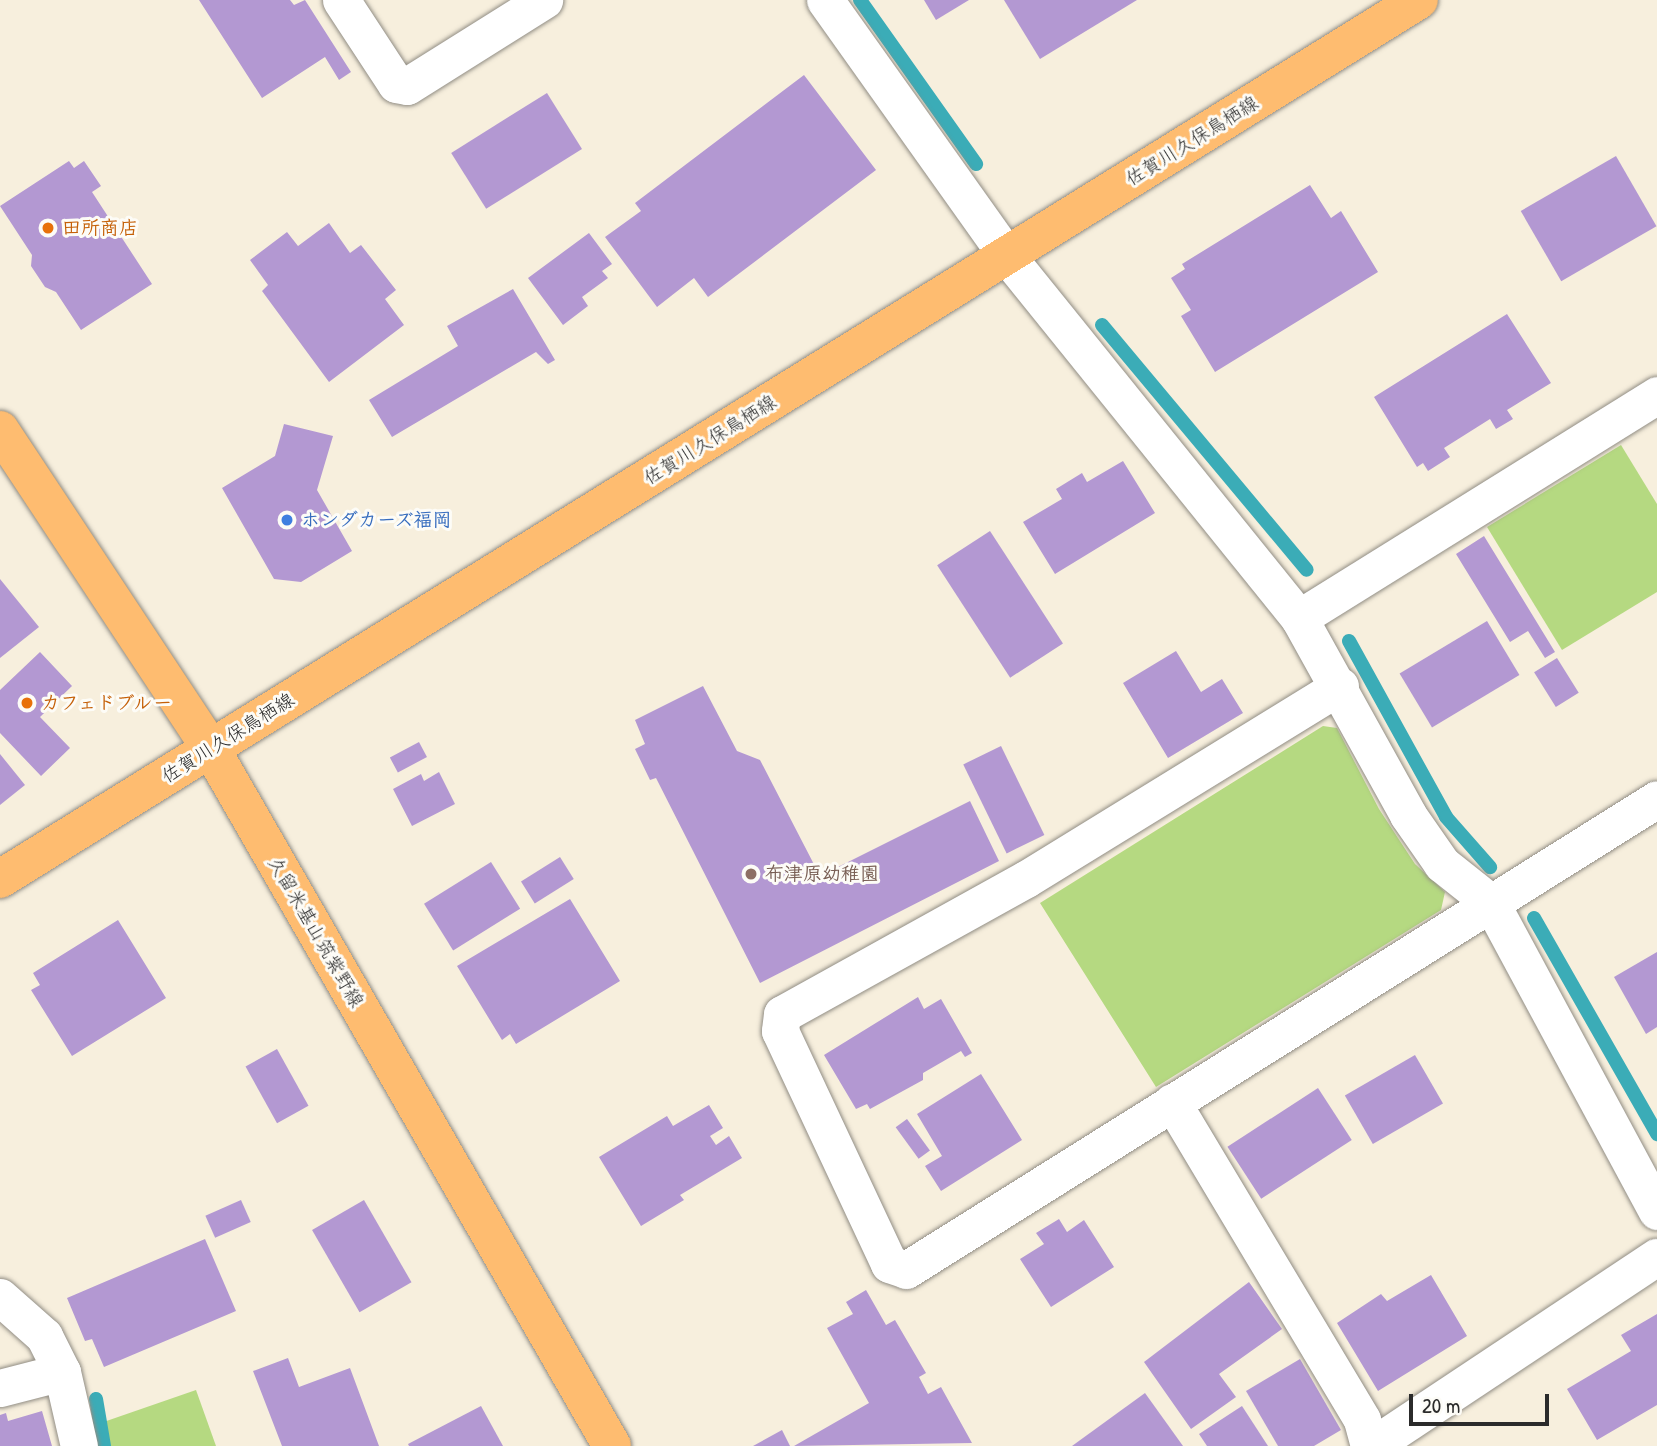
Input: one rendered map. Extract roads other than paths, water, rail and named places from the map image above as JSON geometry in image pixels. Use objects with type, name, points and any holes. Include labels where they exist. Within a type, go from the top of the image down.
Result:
[{"type":"main road","name":"佐賀川久保鳥栖線","points":[[0,879],[1419,0]]},
{"type":"main road","name":"久留米基山筑紫野線","points":[[0,430],[211,749],[612,1446]]},
{"type":"street","points":[[341,0],[396,84],[407,86],[544,0]]},
{"type":"street","points":[[825,0],[1007,256],[1299,618],[1340,686],[1408,815],[1442,864],[1491,903],[1657,1211]]},
{"type":"street","points":[[1299,618],[1657,395]]},
{"type":"street","points":[[1340,686],[1026,879],[782,1014],[780,1031],[889,1264],[906,1270],[1657,799]]},
{"type":"street","points":[[1172,1102],[1362,1420],[1370,1446],[1657,1257]]},
{"type":"street","points":[[0,1297],[44,1336],[62,1372],[79,1446]]},
{"type":"street","points":[[0,1388],[62,1372]]},
{"type":"waterway","points":[[860,0],[976,164]]},
{"type":"waterway","points":[[1102,325],[1307,570]]},
{"type":"waterway","points":[[1349,641],[1446,817],[1490,867]]},
{"type":"waterway","points":[[1534,918],[1657,1134]]},
{"type":"waterway","points":[[96,1399],[104,1446]]},
{"type":"place","name":"田所商店","points":[[48,228]]},
{"type":"place","name":"ホンダカーズ福岡","points":[[287,520]]},
{"type":"place","name":"カフェドブルー","points":[[27,703]]},
{"type":"place","name":"布津原幼稚園","points":[[751,874]]}]
